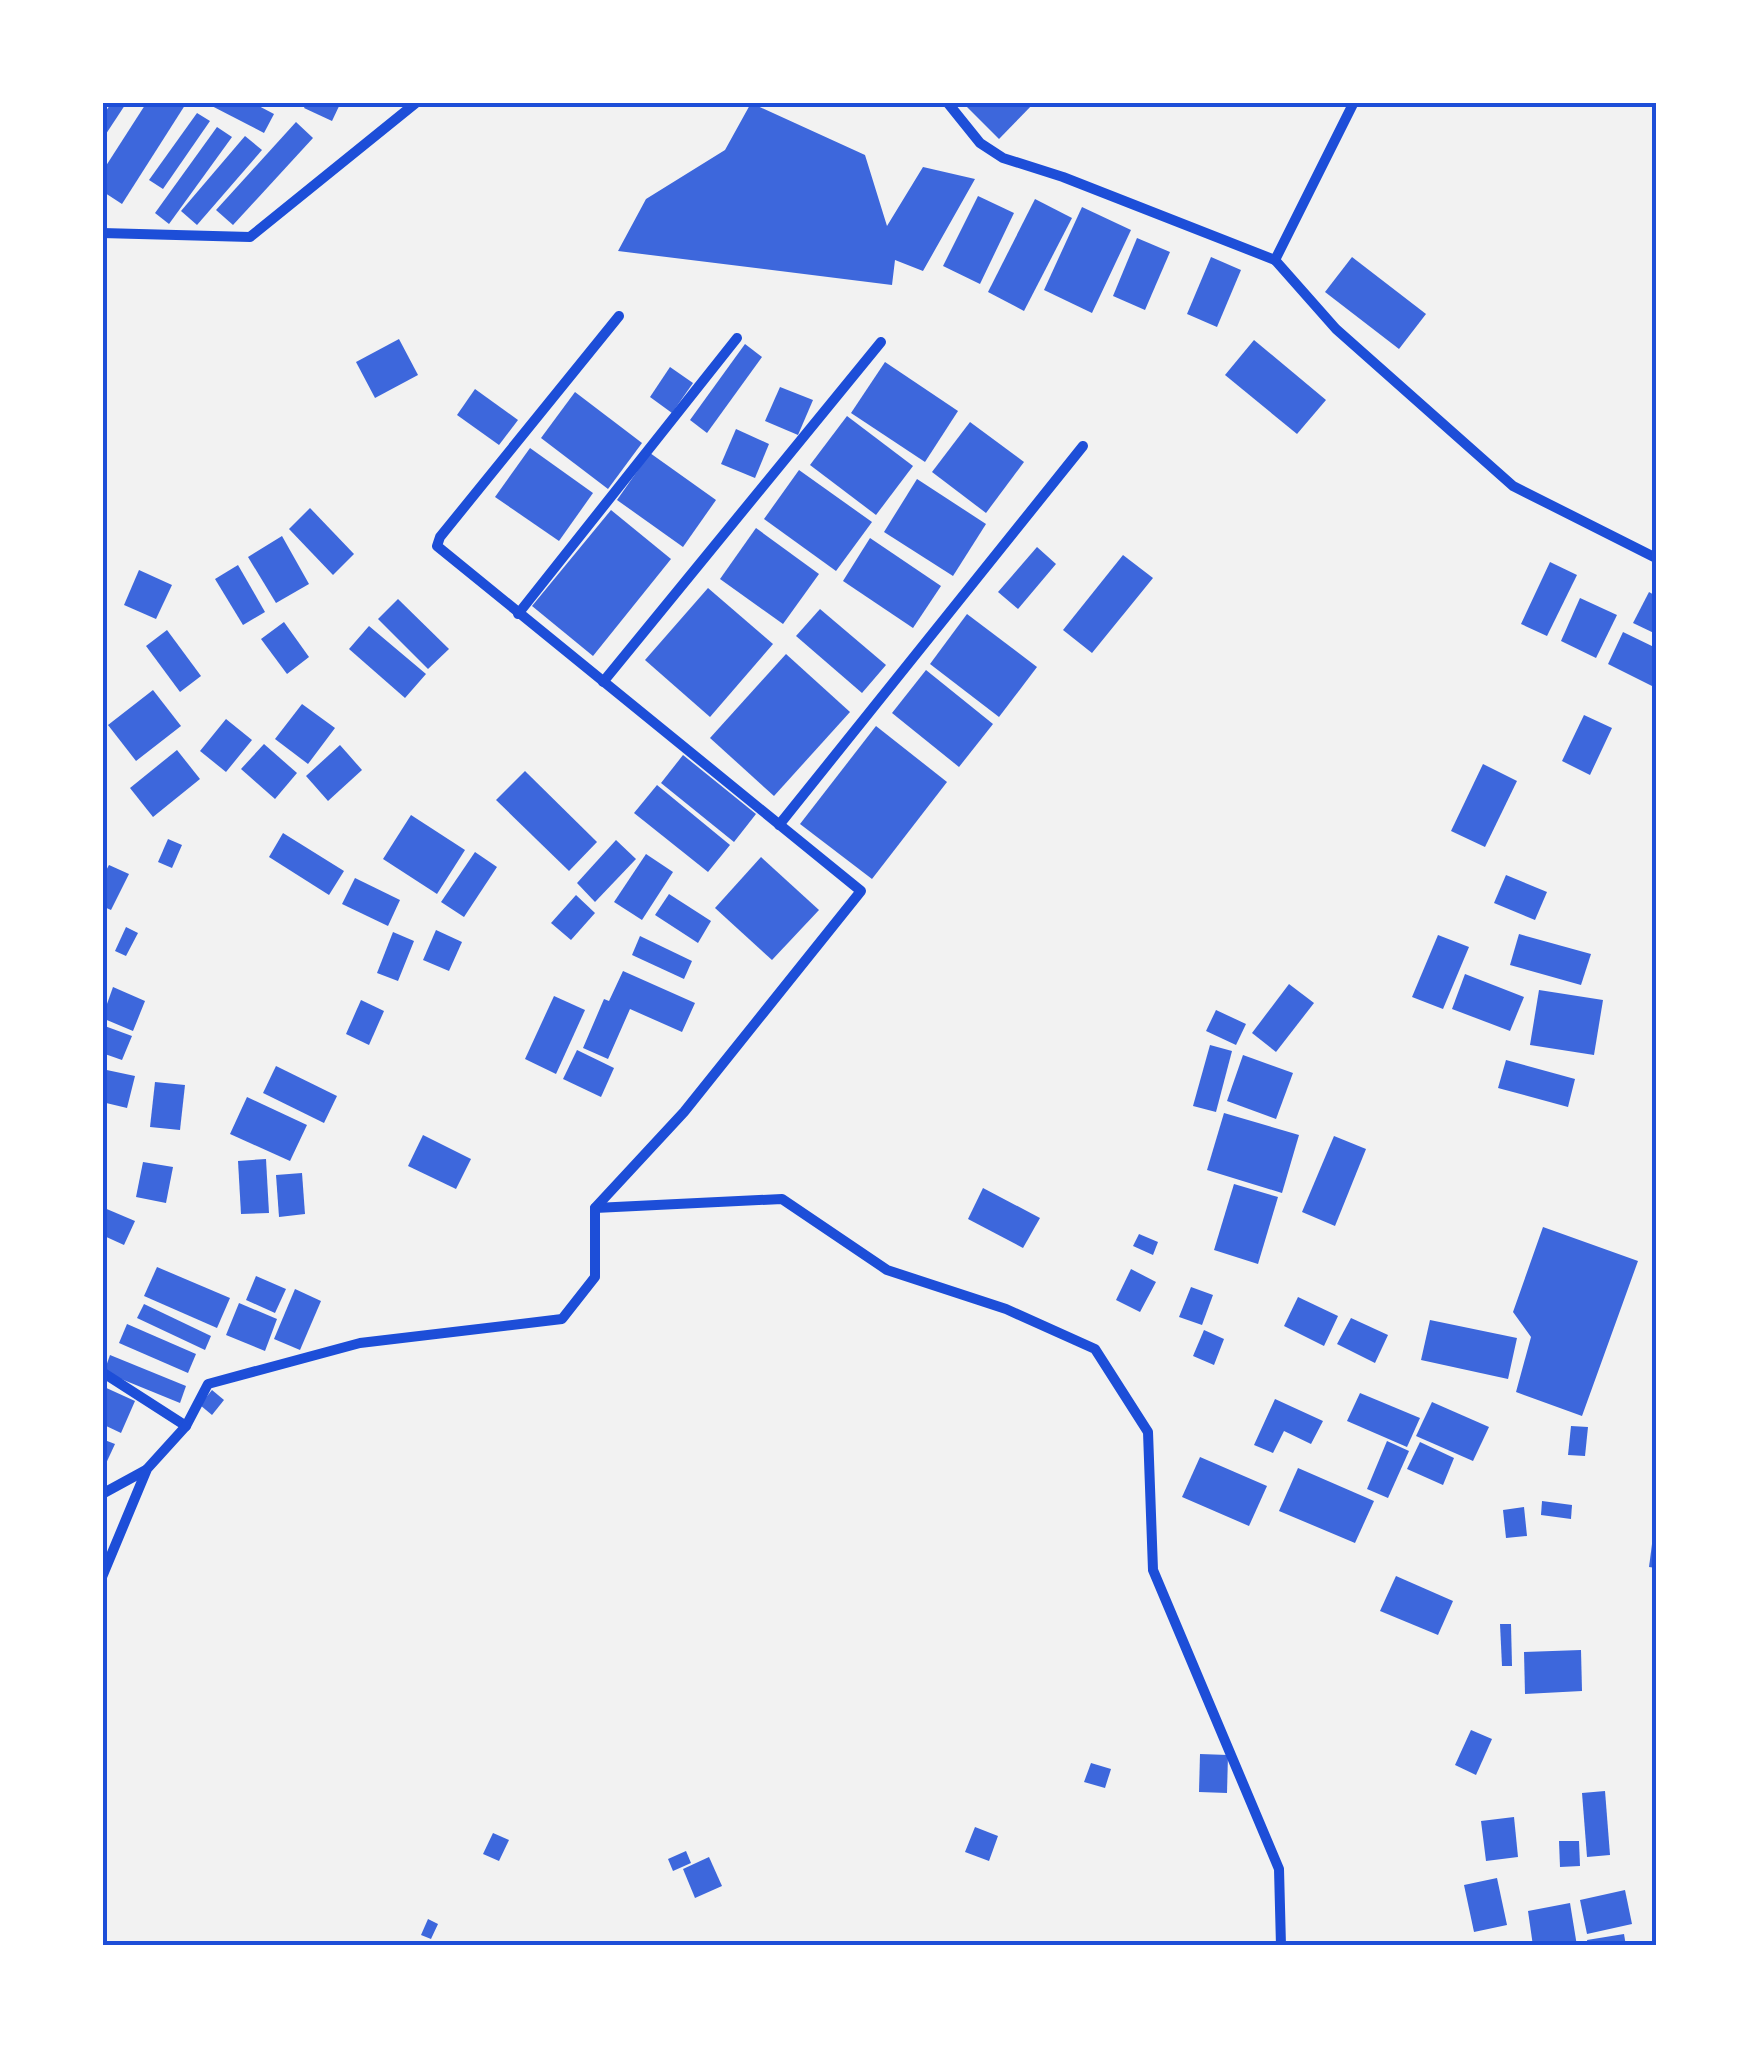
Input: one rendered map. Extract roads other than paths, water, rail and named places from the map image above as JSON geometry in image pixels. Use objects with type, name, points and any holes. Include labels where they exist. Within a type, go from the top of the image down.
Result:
[{"type":"street","points":[[102,234],[250,237],[417,102]]},
{"type":"street","points":[[946,102],[980,143],[1003,158],[1063,176],[1275,260],[1336,329],[1513,486],[1656,558]]},
{"type":"street","points":[[1275,260],[1354,102]]},
{"type":"street","points":[[102,1577],[147,1470],[186,1426],[208,1384],[360,1344],[562,1319],[595,1277],[596,1208],[684,1112],[861,891],[442,554],[437,546],[440,537],[619,316]]},
{"type":"street","points":[[518,614],[737,338]]},
{"type":"street","points":[[603,682],[881,342]]},
{"type":"street","points":[[779,824],[1082,446]]},
{"type":"street","points":[[596,1208],[782,1199],[888,1270],[1006,1309],[1095,1349],[1148,1432],[1153,1570],[1279,1869],[1281,1946]]},
{"type":"street","points":[[102,1372],[186,1426]]},
{"type":"street","points":[[102,1494],[147,1470]]}]
